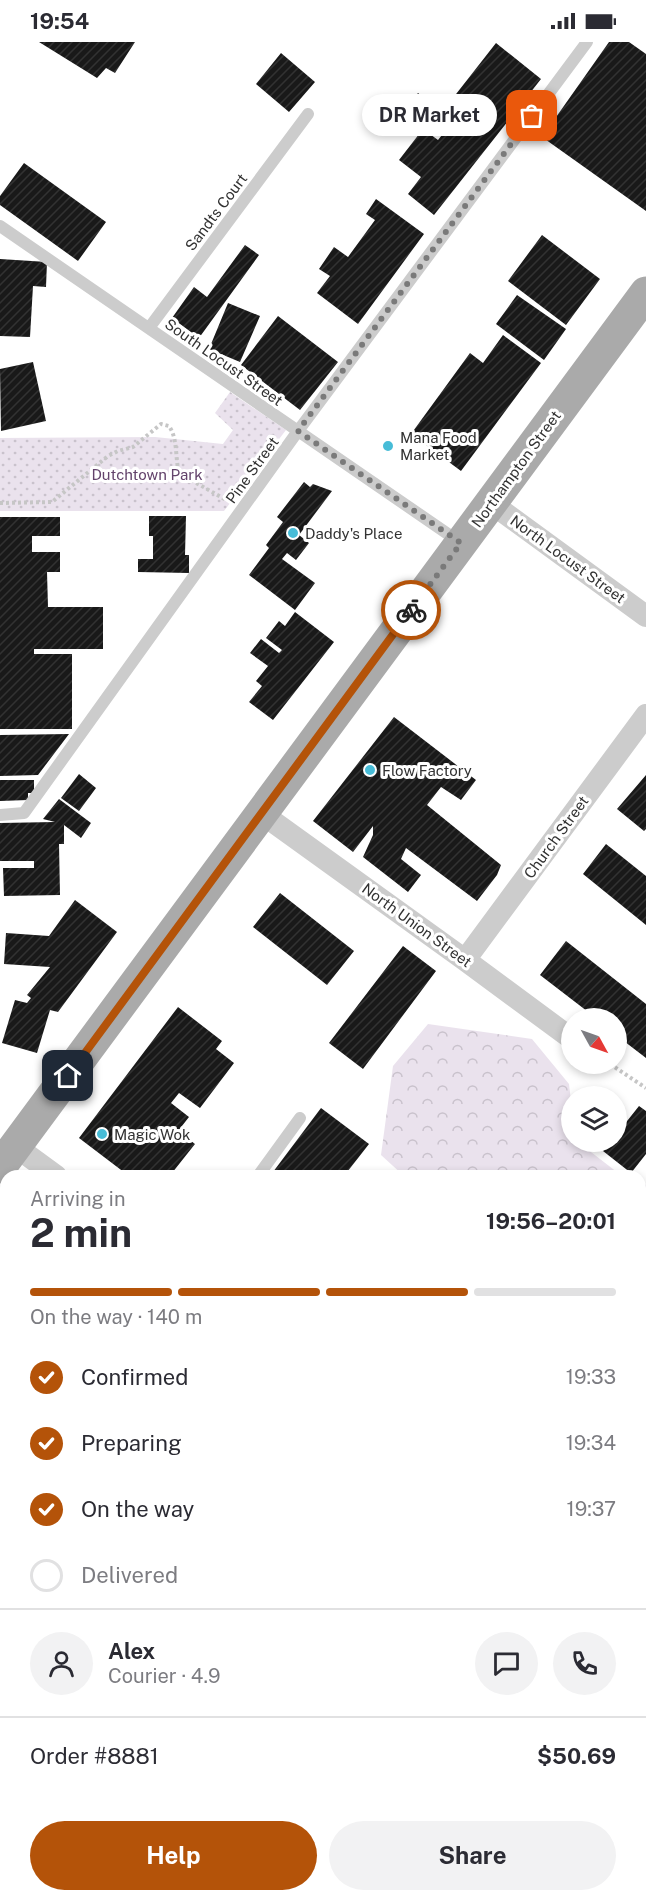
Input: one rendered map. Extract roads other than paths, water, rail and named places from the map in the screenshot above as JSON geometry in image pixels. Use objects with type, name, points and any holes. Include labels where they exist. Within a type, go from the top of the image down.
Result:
[{"type":"main road","name":"Northampton Street","points":[[5,1149],[261,813],[646,293]]},
{"type":"street","name":"North Locust Street","points":[[491,503],[646,616]]},
{"type":"street","name":"Church Street","points":[[465,960],[646,715]]},
{"type":"street","name":"North Union Street","points":[[261,813],[561,1031]]},
{"type":"street","points":[[5,1149],[45,1170]]},
{"type":"lane","name":"Pine Street","points":[[0,815],[24,813],[298,431],[587,42]]},
{"type":"lane","name":"Sandts Court","points":[[149,328],[308,114]]},
{"type":"lane","name":"South Locust Street","points":[[0,226],[461,543]]},
{"type":"lane","points":[[262,1170],[300,1118]]},
{"type":"place","name":"DR Market","points":[[532,116]]},
{"type":"place","name":"Mana Food Market","points":[[388,446]]},
{"type":"place","name":"Daddy's Place","points":[[293,533]]},
{"type":"place","name":"Flow Factory","points":[[370,770]]},
{"type":"place","name":"Magic Wok","points":[[102,1134]]},
{"type":"park label","name":"Dutchtown Park","points":[[147,474]]}]
